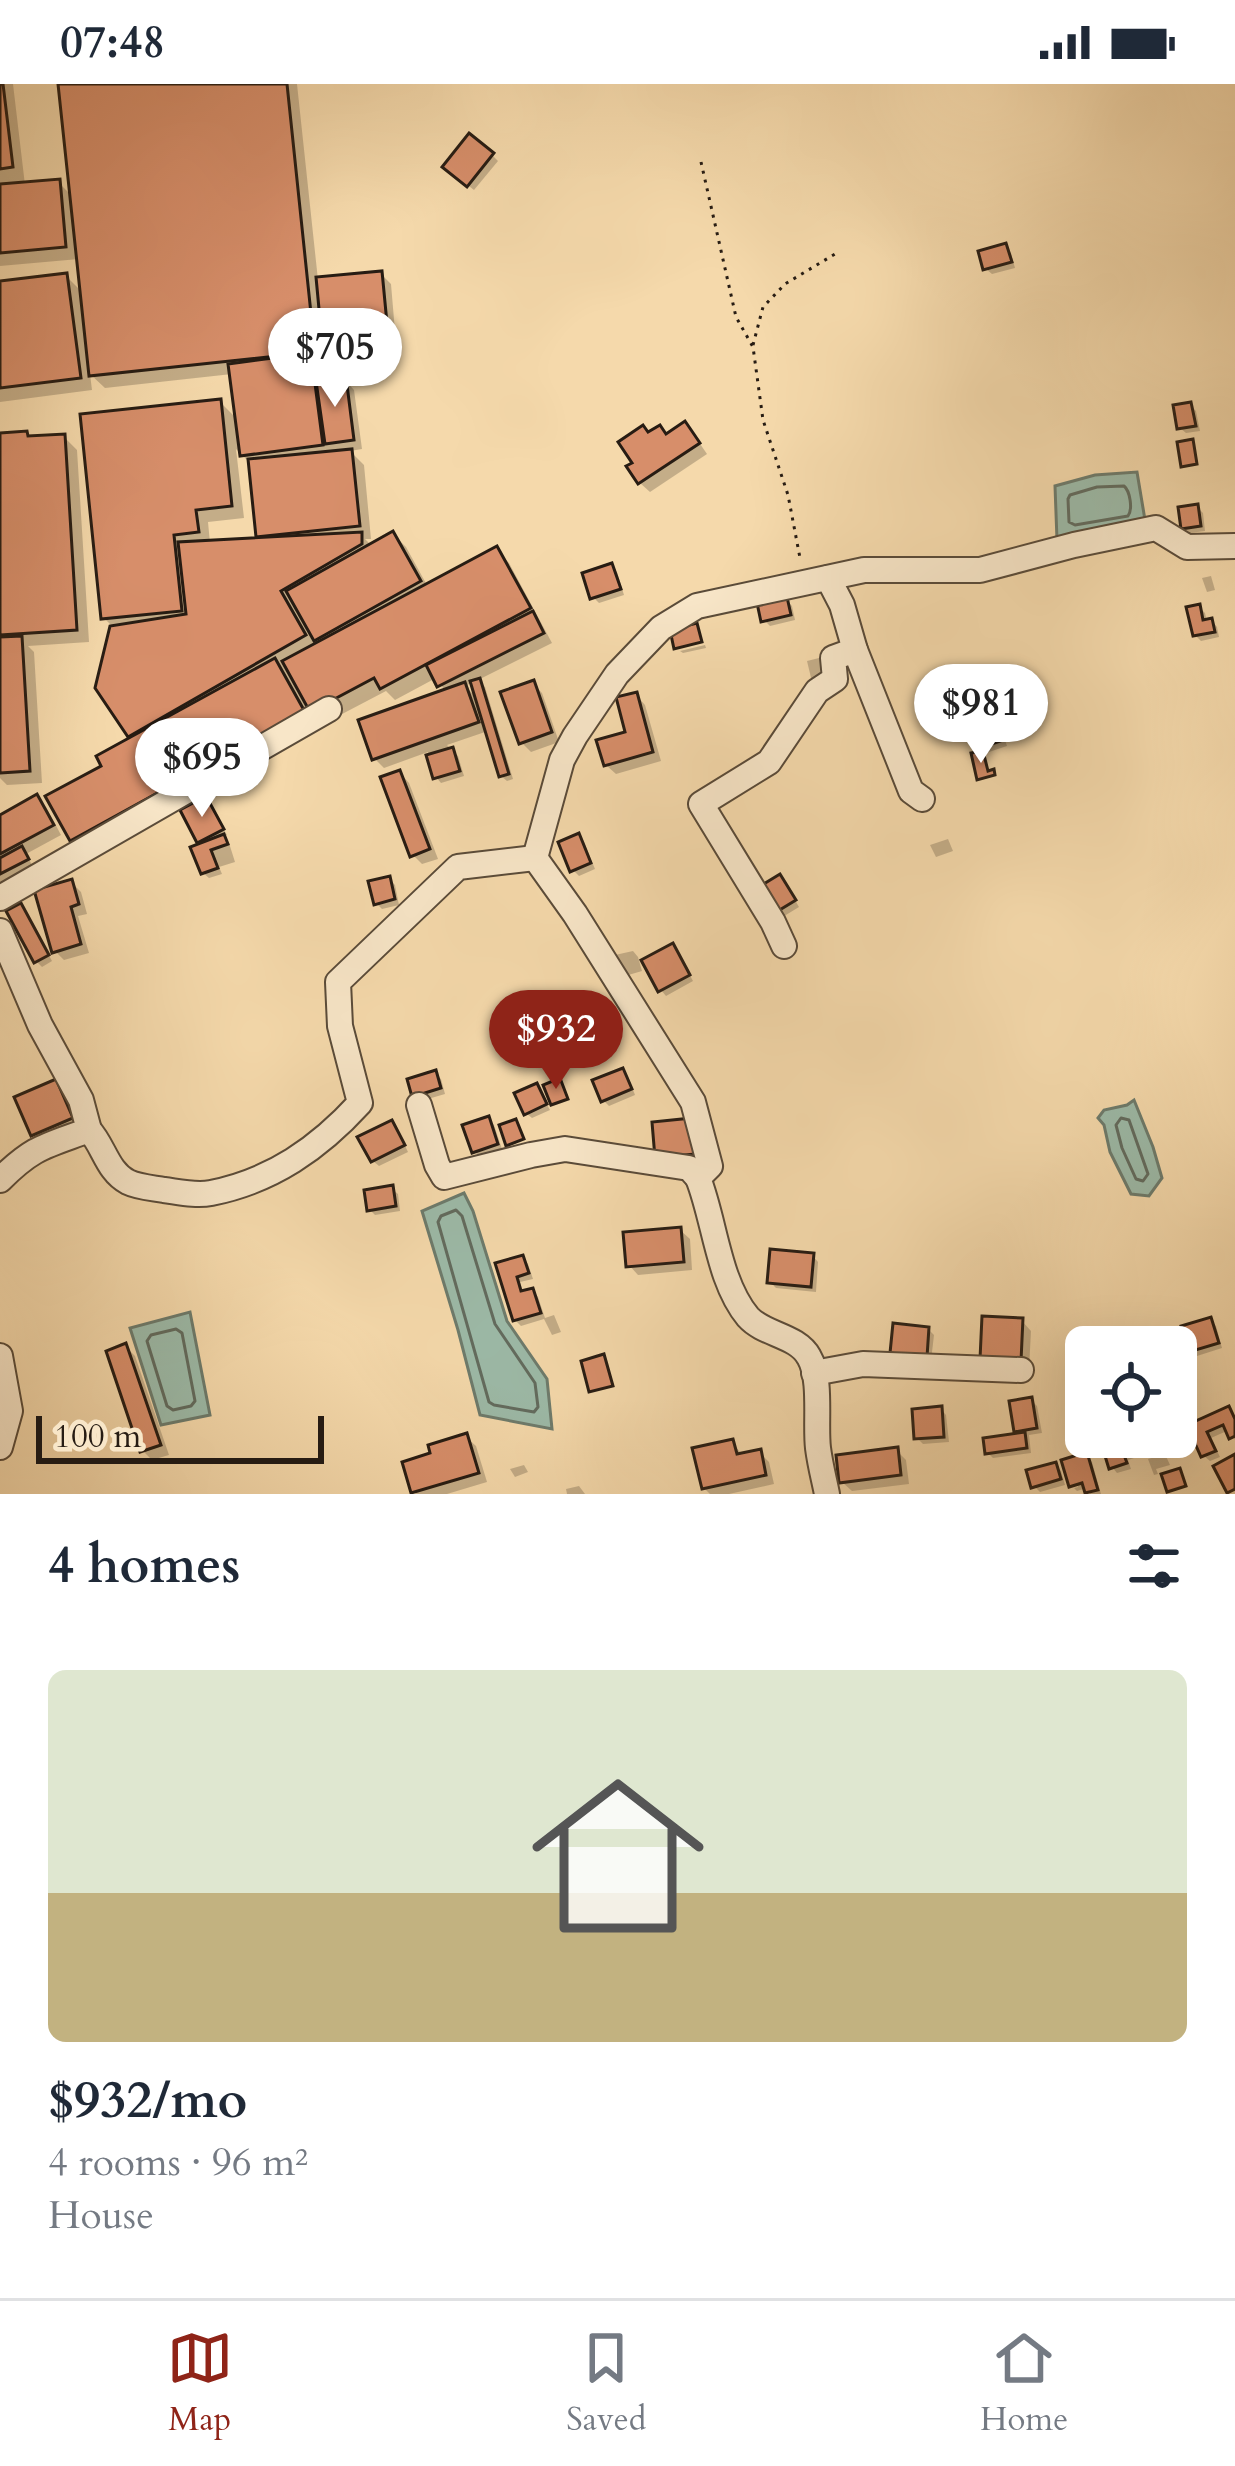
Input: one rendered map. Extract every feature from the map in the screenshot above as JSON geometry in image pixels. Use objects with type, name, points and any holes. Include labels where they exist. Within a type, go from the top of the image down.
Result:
[{"type":"street","points":[[535,858],[562,760],[575,736],[617,674],[661,628],[697,606],[864,570],[980,571],[1156,528],[1187,547],[1235,546]]},
{"type":"street","points":[[817,581],[842,605],[910,790],[922,799]]},
{"type":"street","points":[[784,946],[701,805],[770,762],[817,691],[835,679],[833,658],[855,650]]},
{"type":"street","points":[[0,898],[328,709]]},
{"type":"street","points":[[0,931],[109,1166],[128,1182],[207,1194],[299,1159],[360,1103],[340,1026],[338,982],[458,867],[535,858]]},
{"type":"street","points":[[535,858],[693,1102],[710,1166],[698,1178]]},
{"type":"street","points":[[419,1105],[444,1177],[565,1149],[689,1168],[706,1198],[738,1302],[752,1322],[801,1346],[810,1358],[827,1494]]},
{"type":"street","points":[[0,1180],[41,1146],[89,1130]]},
{"type":"street","points":[[0,1356],[10,1411],[0,1447]]},
{"type":"street","points":[[814,1373],[863,1364],[1021,1370]]},
{"type":"path","points":[[700,162],[736,317],[753,347],[763,420],[817,581]]},
{"type":"path","points":[[753,347],[763,307],[785,284],[835,254]]},
{"type":"water","points":[[1137,472],[1146,526],[1057,540],[1055,486],[1095,475]]},
{"type":"water","points":[[1134,1100],[1162,1178],[1149,1196],[1131,1194],[1098,1118],[1104,1110]]},
{"type":"water","points":[[464,1193],[507,1321],[547,1379],[552,1429],[480,1415],[422,1211]]},
{"type":"water","points":[[190,1312],[210,1415],[161,1425],[130,1328]]},
{"type":"building","points":[[0,84],[13,167],[0,169]]},
{"type":"building","points":[[58,84],[287,84],[315,352],[89,376]]},
{"type":"building","points":[[469,133],[494,153],[467,187],[442,167]]},
{"type":"building","points":[[60,179],[66,247],[0,253],[0,184]]},
{"type":"building","points":[[1006,243],[1012,262],[983,270],[978,251]]},
{"type":"building","points":[[382,271],[388,334],[322,341],[316,277]]},
{"type":"building","points":[[67,273],[81,378],[0,388],[0,281]]},
{"type":"building","points":[[311,353],[323,445],[240,456],[228,364]]},
{"type":"building","points":[[346,377],[354,440],[325,444],[316,381]]},
{"type":"building","points":[[221,399],[232,506],[196,510],[199,532],[174,535],[182,611],[101,619],[80,414]]},
{"type":"building","points":[[1191,402],[1196,426],[1177,429],[1173,405]]},
{"type":"building","points":[[685,421],[700,443],[638,484],[626,466],[632,463],[618,442],[643,425],[648,432],[660,425],[666,434]]},
{"type":"building","points":[[27,431],[28,436],[65,434],[77,630],[0,635],[0,433]]},
{"type":"building","points":[[1193,439],[1197,464],[1181,467],[1177,442]]},
{"type":"building","points":[[352,449],[360,526],[256,537],[248,459]]},
{"type":"building","points":[[1198,504],[1201,526],[1181,529],[1178,507]]},
{"type":"building","points":[[393,531],[421,581],[314,641],[286,591]]},
{"type":"building","points":[[362,532],[362,544],[281,591],[306,635],[128,737],[95,688],[110,626],[186,614],[178,542]]},
{"type":"building","points":[[497,546],[531,608],[380,689],[374,678],[310,712],[282,661]]},
{"type":"building","points":[[612,563],[621,589],[590,599],[582,573]]},
{"type":"building","points":[[787,597],[791,615],[761,622],[757,603]]},
{"type":"building","points":[[1200,604],[1203,620],[1212,618],[1215,632],[1193,636],[1186,607]]},
{"type":"building","points":[[533,611],[544,633],[437,687],[426,665]]},
{"type":"building","points":[[697,623],[702,642],[674,649],[670,630]]},
{"type":"building","points":[[22,636],[30,771],[0,773],[0,637]]},
{"type":"building","points":[[275,658],[305,712],[70,841],[45,796],[101,766],[96,756]]},
{"type":"building","points":[[480,678],[509,774],[499,777],[470,681]]},
{"type":"building","points":[[534,680],[552,732],[519,744],[500,692]]},
{"type":"building","points":[[465,682],[479,722],[372,760],[358,720]]},
{"type":"building","points":[[637,692],[653,752],[604,766],[596,740],[625,732],[616,697]]},
{"type":"building","points":[[995,716],[1003,740],[977,749],[976,722]]},
{"type":"building","points":[[453,747],[460,771],[433,779],[426,755]]},
{"type":"building","points":[[983,751],[988,771],[994,769],[995,775],[977,780],[971,753]]},
{"type":"building","points":[[400,770],[430,849],[410,857],[380,777]]},
{"type":"building","points":[[37,794],[54,825],[0,854],[0,815]]},
{"type":"building","points":[[206,796],[224,829],[197,843],[180,810]]},
{"type":"building","points":[[579,833],[591,863],[570,872],[558,842]]},
{"type":"building","points":[[224,834],[228,844],[211,850],[218,868],[201,874],[190,847]]},
{"type":"building","points":[[22,846],[29,859],[0,874],[0,858]]},
{"type":"building","points":[[780,874],[796,900],[773,914],[757,888]]},
{"type":"building","points":[[390,876],[395,899],[374,905],[368,881]]},
{"type":"building","points":[[72,879],[79,904],[71,907],[81,944],[52,953],[34,890]]},
{"type":"building","points":[[21,903],[49,955],[34,963],[6,911]]},
{"type":"building","points":[[673,943],[690,975],[658,992],[641,960]]},
{"type":"building","points":[[623,1068],[632,1089],[601,1102],[592,1080]]},
{"type":"building","points":[[436,1070],[441,1088],[412,1097],[407,1079]]},
{"type":"building","points":[[560,1078],[568,1099],[551,1105],[543,1085]]},
{"type":"building","points":[[56,1079],[73,1118],[31,1136],[14,1097]]},
{"type":"building","points":[[537,1083],[547,1104],[524,1115],[514,1093]]},
{"type":"building","points":[[489,1116],[498,1144],[472,1153],[462,1125]]},
{"type":"building","points":[[692,1118],[695,1154],[655,1158],[652,1122]]},
{"type":"building","points":[[516,1119],[524,1139],[506,1146],[499,1125]]},
{"type":"building","points":[[392,1120],[405,1145],[371,1162],[357,1137]]},
{"type":"building","points":[[393,1185],[396,1206],[367,1211],[364,1190]]},
{"type":"building","points":[[681,1227],[684,1262],[626,1267],[623,1232]]},
{"type":"building","points":[[770,1249],[814,1253],[811,1287],[767,1283]]},
{"type":"building","points":[[523,1255],[529,1273],[517,1277],[521,1291],[533,1288],[541,1313],[513,1321],[495,1263]]},
{"type":"building","points":[[982,1316],[1023,1318],[1021,1361],[980,1359]]},
{"type":"building","points":[[1211,1317],[1219,1343],[1197,1350],[1197,1326],[1181,1326]]},
{"type":"building","points":[[893,1323],[929,1327],[927,1357],[890,1353]]},
{"type":"building","points":[[126,1343],[161,1445],[140,1452],[106,1351]]},
{"type":"building","points":[[604,1354],[613,1386],[589,1392],[581,1361]]},
{"type":"building","points":[[1032,1397],[1037,1428],[1014,1432],[1009,1401]]},
{"type":"building","points":[[942,1406],[944,1437],[914,1439],[912,1409]]},
{"type":"building","points":[[1229,1406],[1235,1436],[1229,1439],[1223,1425],[1207,1432],[1216,1451],[1201,1457],[1197,1420]]},
{"type":"building","points":[[1025,1432],[1027,1448],[985,1454],[983,1438]]},
{"type":"building","points":[[467,1433],[479,1473],[411,1493],[402,1462],[430,1453],[428,1445]]},
{"type":"building","points":[[733,1439],[737,1454],[761,1449],[766,1475],[702,1489],[692,1448]]},
{"type":"building","points":[[898,1447],[901,1475],[839,1483],[836,1455]]},
{"type":"building","points":[[1235,1454],[1235,1489],[1227,1493],[1213,1466]]},
{"type":"building","points":[[1089,1458],[1098,1490],[1085,1493],[1082,1483],[1069,1487],[1061,1460]]},
{"type":"building","points":[[1106,1458],[1125,1458],[1127,1463],[1109,1469]]},
{"type":"building","points":[[1056,1462],[1061,1479],[1031,1488],[1026,1470]]},
{"type":"building","points":[[1180,1468],[1186,1486],[1167,1492],[1161,1474]]}]
